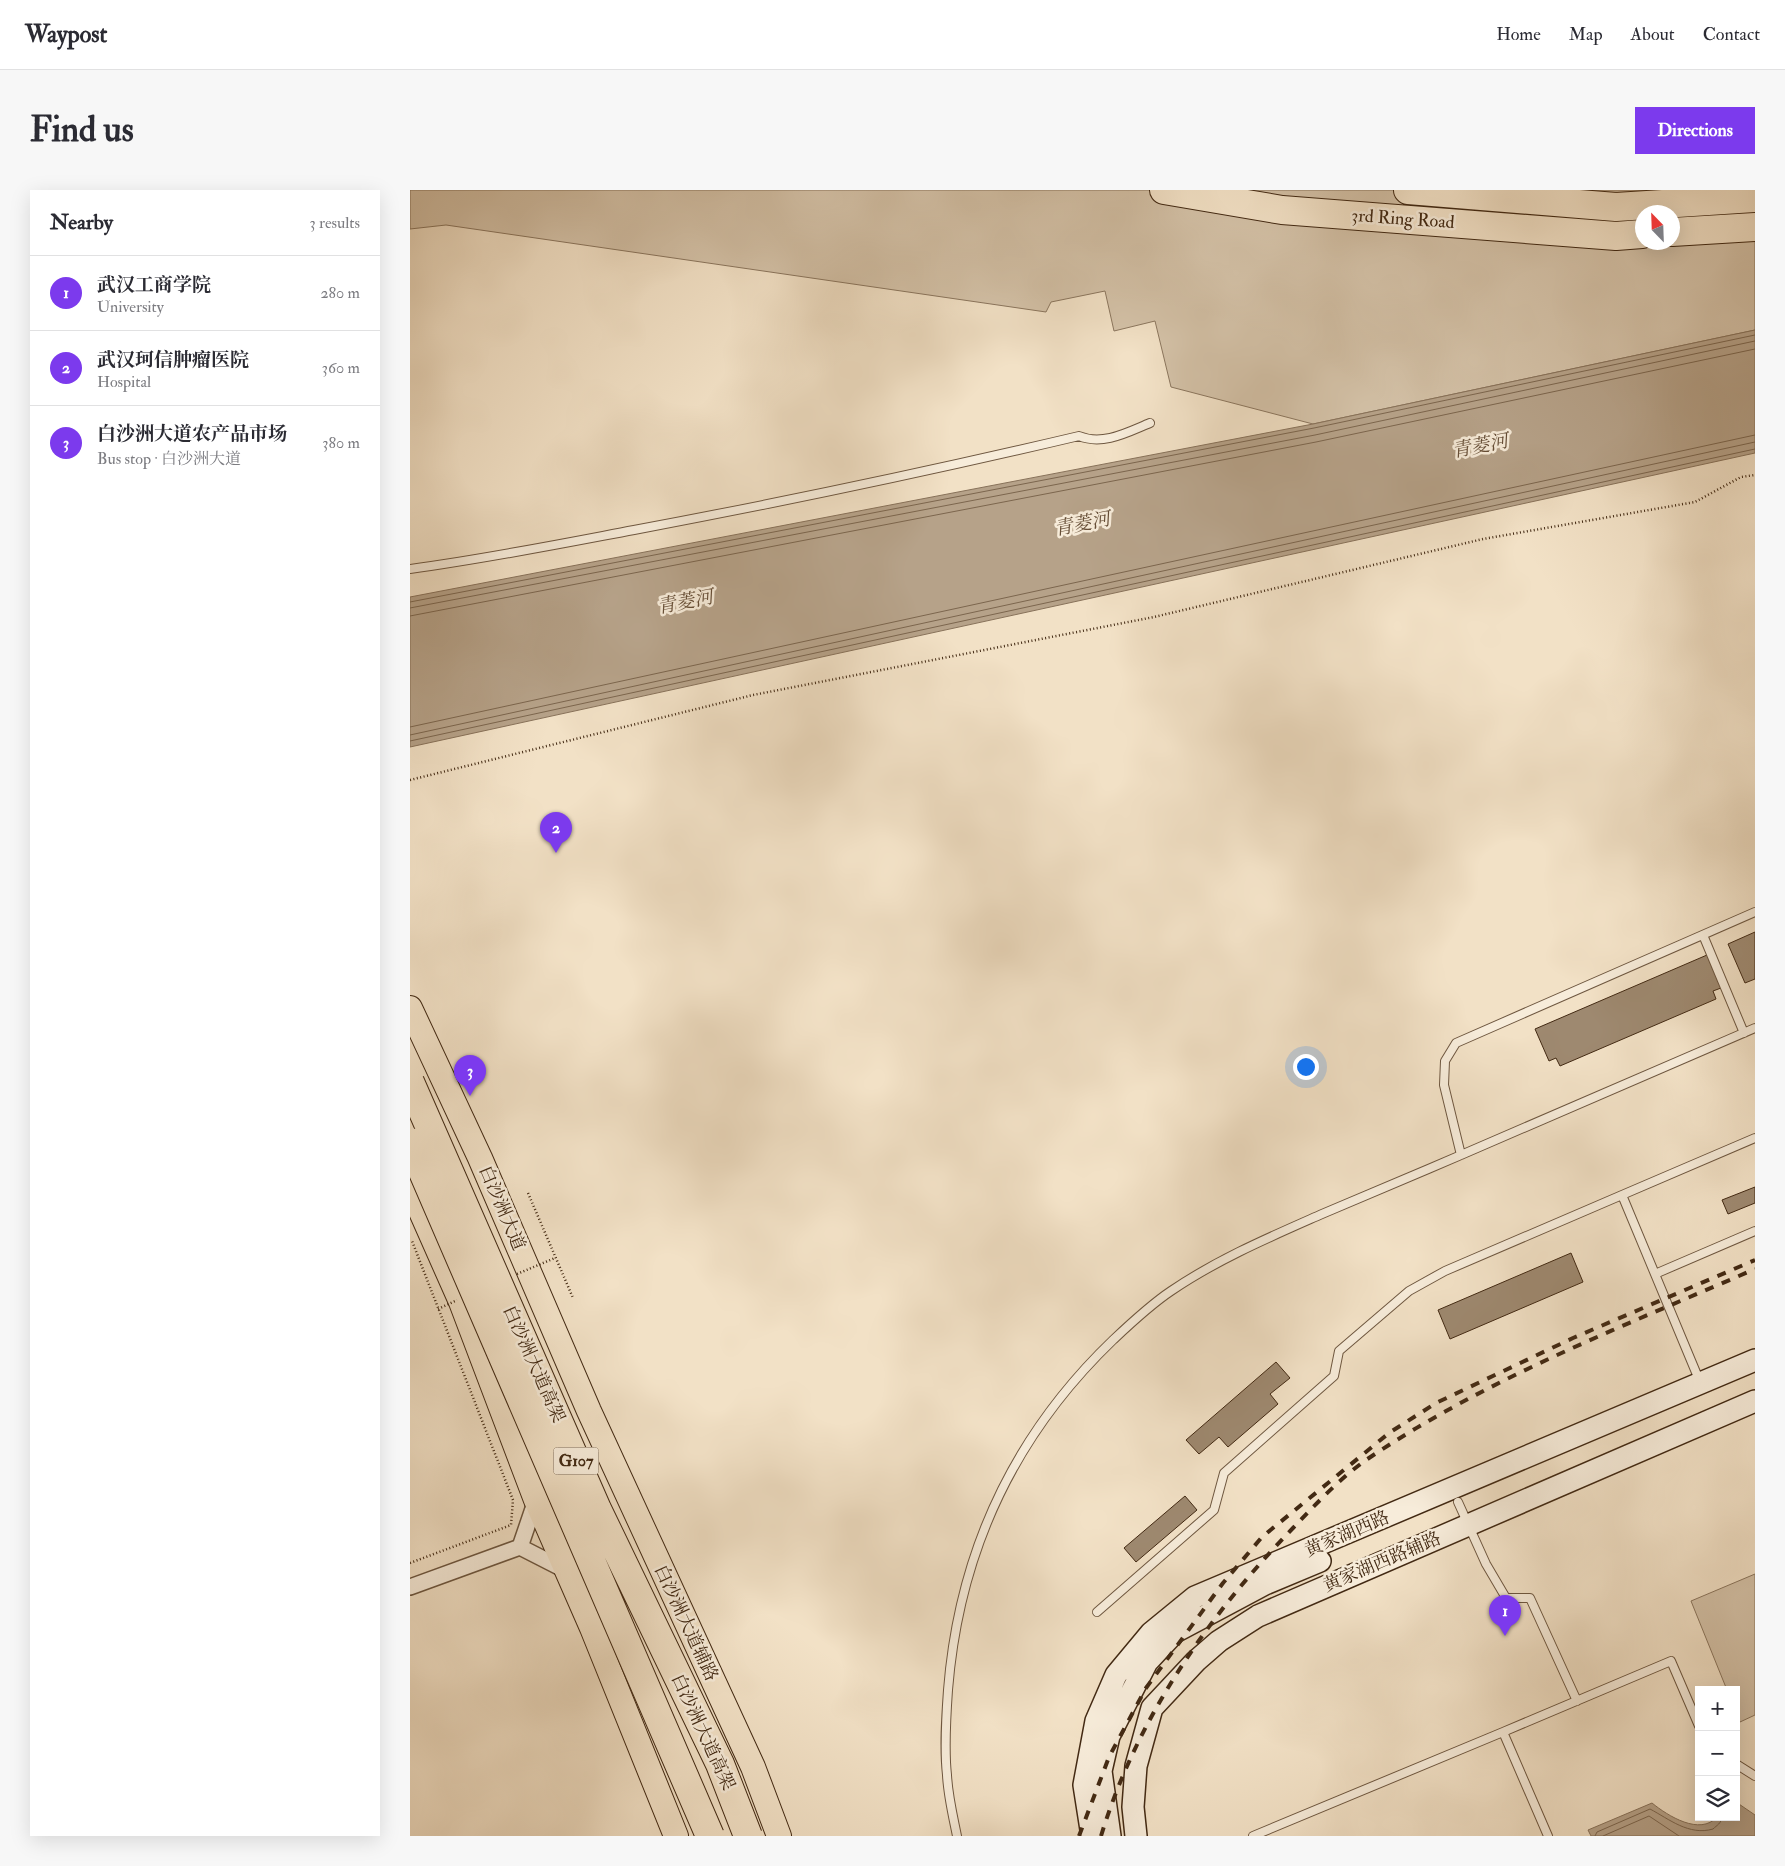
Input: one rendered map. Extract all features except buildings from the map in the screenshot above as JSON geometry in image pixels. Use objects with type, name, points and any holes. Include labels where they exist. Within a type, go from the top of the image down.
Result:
[{"type":"highway","name":"3rd Ring Road","points":[[1164,190],[1282,210],[1616,236],[1635,235]]},
{"type":"highway","name":"3rd Ring Road","points":[[1408,190],[1616,207],[1755,198]]},
{"type":"highway","points":[[1680,231],[1755,226]]},
{"type":"highway","name":"白沙洲大道高架","points":[[410,1082],[597,1509],[720,1764],[748,1836]]},
{"type":"highway","name":"白沙洲大道高架","points":[[410,1142],[710,1836]]},
{"type":"highway","points":[[574,1518],[695,1836]]},
{"type":"highway","points":[[720,1764],[757,1825],[761,1836]]},
{"type":"main road","name":"白沙洲大道","points":[[410,1008],[416,1039],[480,1158],[589,1411]]},
{"type":"main road","points":[[410,1187],[461,1302],[536,1500],[592,1628],[676,1836]]},
{"type":"main road","name":"黄家湖西路","points":[[1092,1836],[1084,1785],[1096,1721],[1112,1684],[1116,1675],[1151,1633],[1196,1597],[1755,1360]]},
{"type":"main road","name":"黄家湖西路","points":[[1110,1836],[1101,1771],[1109,1736],[1147,1662],[1175,1632],[1265,1584],[1755,1376]]},
{"type":"main road","name":"黄家湖西路辅路","points":[[1136,1836],[1133,1807],[1136,1766],[1152,1708],[1196,1661],[1219,1641],[1258,1616],[1755,1400]]},
{"type":"main road","name":"白沙洲大道辅路","points":[[589,1411],[753,1767],[779,1836]]},
{"type":"street","points":[[520,1547],[536,1500]]},
{"type":"street","points":[[410,1587],[520,1547],[567,1571]]},
{"type":"lane","points":[[410,569],[455,563],[714,515],[960,464],[1079,436],[1090,441],[1114,437],[1150,423]]},
{"type":"lane","points":[[1461,1155],[1444,1085],[1445,1060],[1456,1043],[1755,912]]},
{"type":"lane","points":[[1703,935],[1744,1033]]},
{"type":"lane","points":[[957,1836],[947,1775],[947,1712],[951,1652],[961,1602],[985,1524],[1016,1460],[1054,1406],[1085,1367],[1170,1292],[1258,1242],[1755,1028]]},
{"type":"lane","points":[[1097,1612],[1214,1510],[1224,1473],[1334,1376],[1339,1351],[1409,1291],[1445,1271],[1755,1138]]},
{"type":"lane","points":[[1622,1195],[1701,1384]]},
{"type":"lane","points":[[1655,1274],[1755,1231]]},
{"type":"lane","points":[[1458,1502],[1486,1564],[1506,1598],[1530,1598],[1577,1701]]},
{"type":"lane","points":[[1254,1836],[1671,1661],[1695,1717]]},
{"type":"lane","points":[[1503,1732],[1548,1836]]},
{"type":"lane","points":[[1740,1767],[1755,1776]]},
{"type":"path","points":[[410,780],[753,696],[1154,617],[1483,539],[1695,502],[1741,477],[1755,475]]},
{"type":"path","points":[[528,1193],[572,1298]]},
{"type":"path","points":[[410,1563],[511,1526],[512,1500],[412,1241]]},
{"type":"shaded area","points":[[410,190],[1755,190],[1755,330],[1313,424],[1171,387],[1155,321],[1114,331],[1105,291],[1051,302],[1046,312],[446,225],[410,229]]},
{"type":"shaded area","points":[[1755,1574],[1755,1715],[1740,1722],[1740,1686],[1725,1686],[1691,1601]]},
{"type":"water","name":"青菱河","points":[[1755,330],[1755,453],[410,747],[410,597],[1313,424]]},
{"type":"water","points":[[1652,1803],[1684,1822],[1702,1825],[1710,1822],[1740,1821],[1740,1805],[1755,1815],[1755,1836],[1591,1836],[1588,1830]]},
{"type":"railway","points":[[1079,1836],[1109,1757],[1146,1688],[1223,1583],[1262,1537],[1389,1433],[1436,1403],[1573,1338],[1755,1260]]},
{"type":"railway","points":[[1101,1836],[1116,1792],[1134,1750],[1155,1710],[1204,1633],[1262,1562],[1339,1482],[1369,1458],[1414,1429],[1509,1378],[1755,1269]]},
{"type":"place","name":"武汉珂信肿瘤医院","points":[[556,853]]},
{"type":"place","name":"白沙洲大道农产品市场","points":[[470,1096]]},
{"type":"place","name":"武汉工商学院","points":[[1505,1636]]}]
